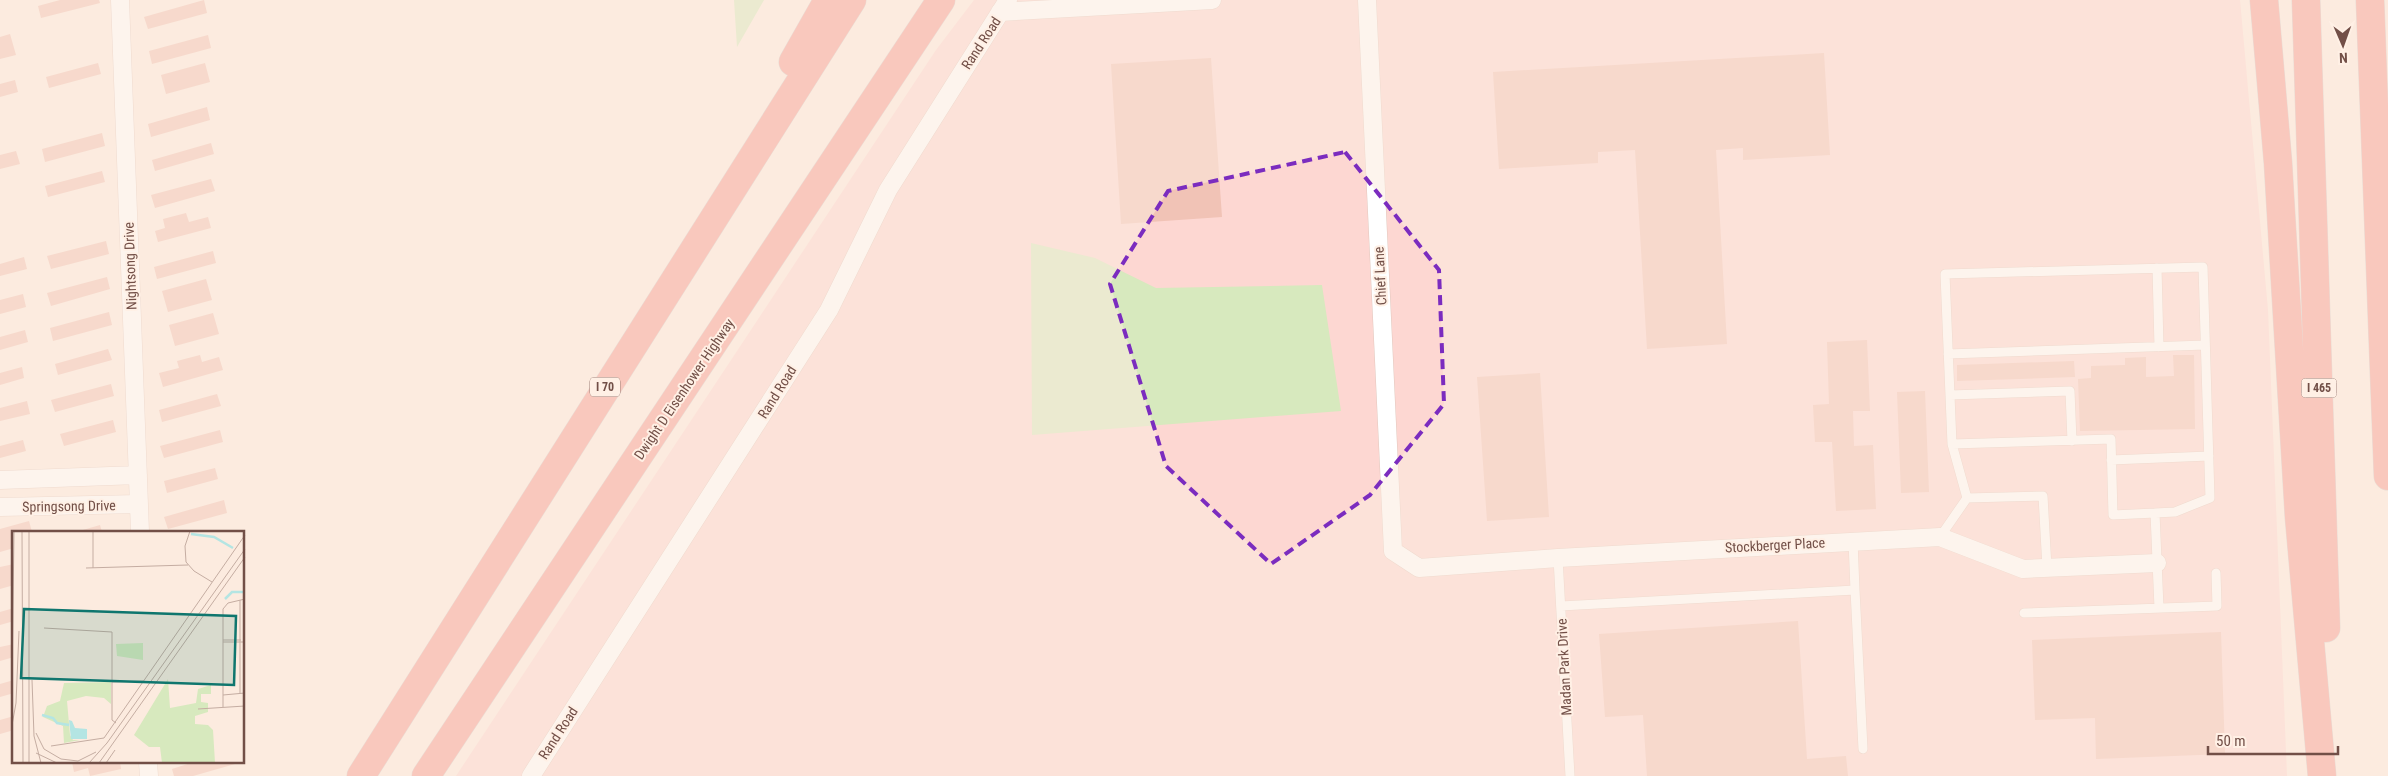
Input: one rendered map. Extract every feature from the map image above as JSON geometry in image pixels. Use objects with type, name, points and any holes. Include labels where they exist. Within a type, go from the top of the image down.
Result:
[{"type":"highway","points":[[668,289],[828,0]]},
{"type":"highway","name":"I 70","points":[[361,776],[852,0]]},
{"type":"highway","name":"Dwight D Eisenhower Highway","points":[[426,776],[941,0]]},
{"type":"highway","points":[[2264,0],[2278,162],[2299,517],[2322,776]]},
{"type":"highway","name":"I 465","points":[[2306,0],[2324,512],[2328,776]]},
{"type":"highway","points":[[2370,0],[2388,476]]},
{"type":"street","name":"Nightsong Drive","points":[[120,0],[140,531]]},
{"type":"street","points":[[1004,6],[1212,0]]},
{"type":"street","name":"Chief Lane","points":[[1367,0],[1393,551]]},
{"type":"street","name":"Rand Road","points":[[531,776],[829,310],[888,190],[1004,6]]},
{"type":"street","name":"Springsong Drive","points":[[0,480],[138,475]]},
{"type":"street","name":"Springsong Drive","points":[[0,507],[138,504]]},
{"type":"street","name":"Stockberger Place","points":[[1393,551],[1419,568],[1558,558],[1940,537],[2022,569],[2157,563]]},
{"type":"lane","points":[[1952,444],[2110,439],[2113,515],[2175,512],[2210,498],[2203,267],[1946,274],[1952,444],[1967,498]]},
{"type":"lane","points":[[2157,268],[2159,347]]},
{"type":"lane","points":[[1948,354],[2205,346]]},
{"type":"lane","points":[[1950,395],[2070,391],[2072,441]]},
{"type":"lane","points":[[2111,460],[2209,456]]},
{"type":"lane","points":[[1967,498],[2043,496],[2047,568]]},
{"type":"lane","points":[[1940,537],[1967,498]]},
{"type":"lane","points":[[2155,513],[2159,608]]},
{"type":"lane","points":[[1853,541],[1864,749]]},
{"type":"lane","name":"Madan Park Drive","points":[[1558,558],[1570,776]]},
{"type":"lane","points":[[2024,613],[2217,606],[2216,573]]},
{"type":"lane","points":[[1561,606],[1856,590]]},
{"type":"highlighted area","points":[[1345,152],[1439,270],[1444,404],[1370,495],[1271,564],[1166,466],[1110,284],[1168,191]]},
{"type":"shaded area","points":[[974,0],[2240,0],[2268,310],[2287,776],[456,776],[936,50]]},
{"type":"green space","points":[[734,0],[764,0],[737,47]]},
{"type":"green space","points":[[1031,243],[1095,258],[1156,288],[1322,285],[1341,411],[1032,435]]},
{"type":"building","points":[[60,0],[99,0],[100,3],[41,18],[38,6]]},
{"type":"building","points":[[204,0],[207,13],[148,29],[144,17]]},
{"type":"building","points":[[10,34],[16,55],[0,59],[0,37]]},
{"type":"building","points":[[208,35],[211,48],[152,64],[149,51]]},
{"type":"building","points":[[1824,53],[1830,155],[1743,160],[1743,148],[1716,150],[1727,344],[1647,349],[1635,150],[1598,152],[1598,163],[1499,169],[1493,72]]},
{"type":"building","points":[[1211,58],[1222,217],[1121,224],[1111,64]]},
{"type":"building","points":[[98,63],[101,74],[49,88],[46,77]]},
{"type":"building","points":[[205,63],[210,82],[166,94],[161,75]]},
{"type":"building","points":[[15,80],[18,92],[0,97],[0,84]]},
{"type":"building","points":[[207,107],[210,120],[151,137],[148,124]]},
{"type":"building","points":[[102,133],[105,146],[45,162],[42,149]]},
{"type":"building","points":[[211,143],[214,154],[155,171],[152,160]]},
{"type":"building","points":[[16,151],[20,164],[0,169],[0,155]]},
{"type":"building","points":[[102,171],[105,182],[48,197],[45,186]]},
{"type":"building","points":[[211,179],[215,191],[155,208],[151,195]]},
{"type":"building","points":[[186,213],[189,222],[208,217],[211,228],[158,242],[155,231],[165,228],[163,219]]},
{"type":"building","points":[[106,241],[109,254],[51,269],[47,256]]},
{"type":"building","points":[[213,251],[216,263],[157,279],[154,267]]},
{"type":"building","points":[[24,257],[27,269],[0,276],[0,264]]},
{"type":"building","points":[[107,277],[110,289],[51,306],[47,293]]},
{"type":"building","points":[[206,279],[212,300],[168,312],[162,291]]},
{"type":"building","points":[[23,294],[26,307],[0,314],[0,300]]},
{"type":"building","points":[[109,312],[112,325],[53,341],[50,328]]},
{"type":"building","points":[[213,313],[219,334],[175,346],[169,325]]},
{"type":"building","points":[[25,330],[28,342],[0,350],[0,337]]},
{"type":"building","points":[[1867,340],[1870,411],[1853,411],[1854,446],[1873,445],[1876,509],[1836,511],[1832,442],[1815,442],[1813,405],[1829,404],[1827,342]]},
{"type":"building","points":[[108,349],[112,360],[58,375],[55,364]]},
{"type":"building","points":[[200,355],[202,362],[219,357],[223,370],[163,387],[159,373],[179,368],[177,361]]},
{"type":"building","points":[[2173,355],[2194,355],[2195,429],[2080,431],[2078,379],[2091,378],[2091,366],[2125,365],[2125,358],[2146,357],[2146,377],[2174,376]]},
{"type":"building","points":[[2074,361],[2075,377],[1957,381],[1957,365]]},
{"type":"building","points":[[22,367],[24,378],[0,385],[0,373]]},
{"type":"building","points":[[1540,373],[1549,517],[1487,521],[1477,377]]},
{"type":"building","points":[[111,384],[114,396],[55,412],[51,400]]},
{"type":"building","points":[[1925,391],[1929,492],[1901,493],[1897,392]]},
{"type":"building","points":[[217,394],[221,406],[162,422],[159,410]]},
{"type":"building","points":[[27,401],[30,414],[0,421],[0,408]]},
{"type":"building","points":[[113,420],[116,432],[64,446],[60,434]]},
{"type":"building","points":[[220,430],[223,442],[164,458],[160,446]]},
{"type":"building","points":[[23,440],[26,451],[0,458],[0,446]]},
{"type":"building","points":[[215,468],[218,479],[167,493],[164,481]]},
{"type":"building","points":[[224,500],[227,513],[168,529],[164,517]]},
{"type":"building","points":[[29,521],[32,531],[12,531],[12,549],[0,552],[0,529]]},
{"type":"building","points":[[100,525],[102,531],[79,531]]},
{"type":"building","points":[[12,564],[12,586],[0,589],[0,567]]},
{"type":"building","points":[[12,609],[12,622],[0,625],[0,612]]},
{"type":"building","points":[[1798,621],[1807,759],[1846,756],[1848,776],[1647,776],[1643,715],[1605,717],[1599,634]]},
{"type":"building","points":[[2221,632],[2225,754],[2096,759],[2095,718],[2035,720],[2032,640]]},
{"type":"building","points":[[12,644],[12,658],[0,661],[0,647]]},
{"type":"building","points":[[12,681],[12,694],[0,697],[0,684]]},
{"type":"building","points":[[12,717],[12,731],[0,734],[0,720]]},
{"type":"building","points":[[72,764],[120,764],[121,769],[90,776],[88,768],[74,772]]},
{"type":"building","points":[[188,764],[235,764],[193,776],[174,776],[172,769]]}]
